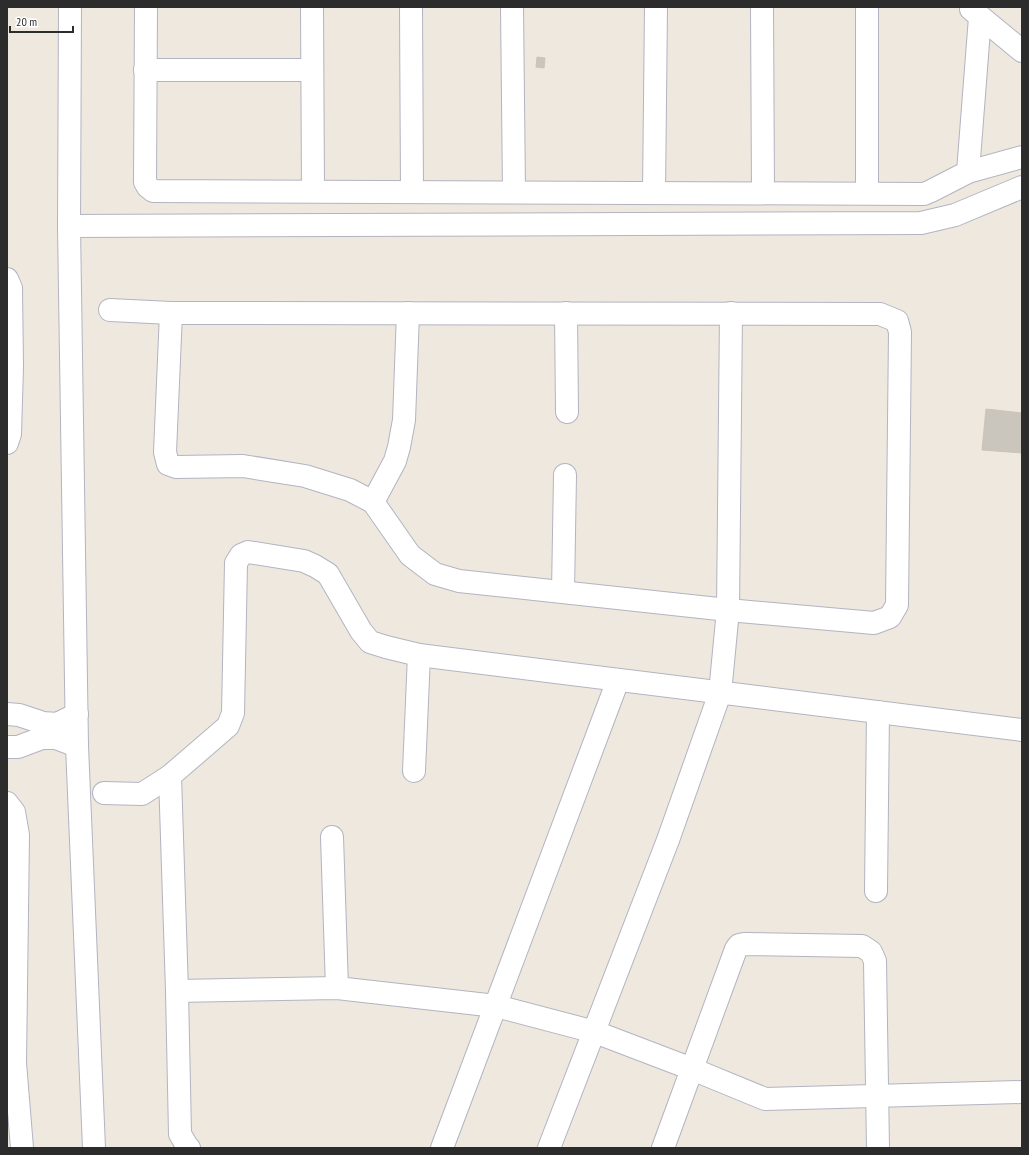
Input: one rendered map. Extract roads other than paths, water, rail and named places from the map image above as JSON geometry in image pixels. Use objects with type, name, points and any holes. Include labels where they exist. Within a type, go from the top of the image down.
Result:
[{"type":"street","points":[[70,7],[69,226],[77,746],[94,1148]]},
{"type":"street","points":[[146,7],[145,182],[153,191],[924,194],[968,172],[1022,157]]},
{"type":"street","points":[[312,7],[312,191]]},
{"type":"street","points":[[411,7],[412,192]]},
{"type":"street","points":[[512,7],[514,192]]},
{"type":"street","points":[[654,193],[656,7]]},
{"type":"street","points":[[762,7],[763,193]]},
{"type":"street","points":[[867,7],[867,193]]},
{"type":"street","points":[[968,172],[975,12]]},
{"type":"street","points":[[975,12],[1022,51]]},
{"type":"street","points":[[146,70],[312,70]]},
{"type":"street","points":[[69,226],[921,223],[954,215],[1022,187]]},
{"type":"street","points":[[7,279],[11,288],[10,434],[7,443]]},
{"type":"street","points":[[110,310],[171,313],[880,314],[897,321],[900,332],[897,605],[890,617],[874,623],[728,610],[459,581],[435,574],[410,555],[372,502],[350,490],[305,476],[243,466],[176,467],[168,464],[165,452],[171,313]]},
{"type":"street","points":[[372,502],[395,461],[404,420],[408,313]]},
{"type":"street","points":[[549,1148],[668,840],[720,693],[728,610],[731,313]]},
{"type":"street","points":[[566,314],[567,412]]},
{"type":"street","points":[[564,592],[565,475]]},
{"type":"street","points":[[104,793],[142,794],[170,776],[228,726],[233,713],[236,563],[240,555],[248,552],[304,561],[315,566],[328,574],[370,642],[419,655],[1022,730]]},
{"type":"street","points":[[414,771],[419,655]]},
{"type":"street","points":[[442,1148],[618,680]]},
{"type":"street","points":[[876,891],[878,712]]},
{"type":"street","points":[[7,714],[19,715],[43,723],[57,724],[77,714]]},
{"type":"street","points":[[7,747],[18,747],[42,738],[56,738],[77,746]]},
{"type":"street","points":[[170,776],[180,1134],[189,1148]]},
{"type":"street","points":[[7,803],[14,812],[18,835],[12,889],[11,1064],[22,1148]]},
{"type":"street","points":[[332,838],[337,988]]},
{"type":"street","points":[[663,1148],[736,949],[739,945],[744,944],[862,946],[871,952],[875,961],[878,1148]]},
{"type":"street","points":[[177,991],[337,988],[496,1006],[595,1032],[765,1099],[1022,1092]]}]
